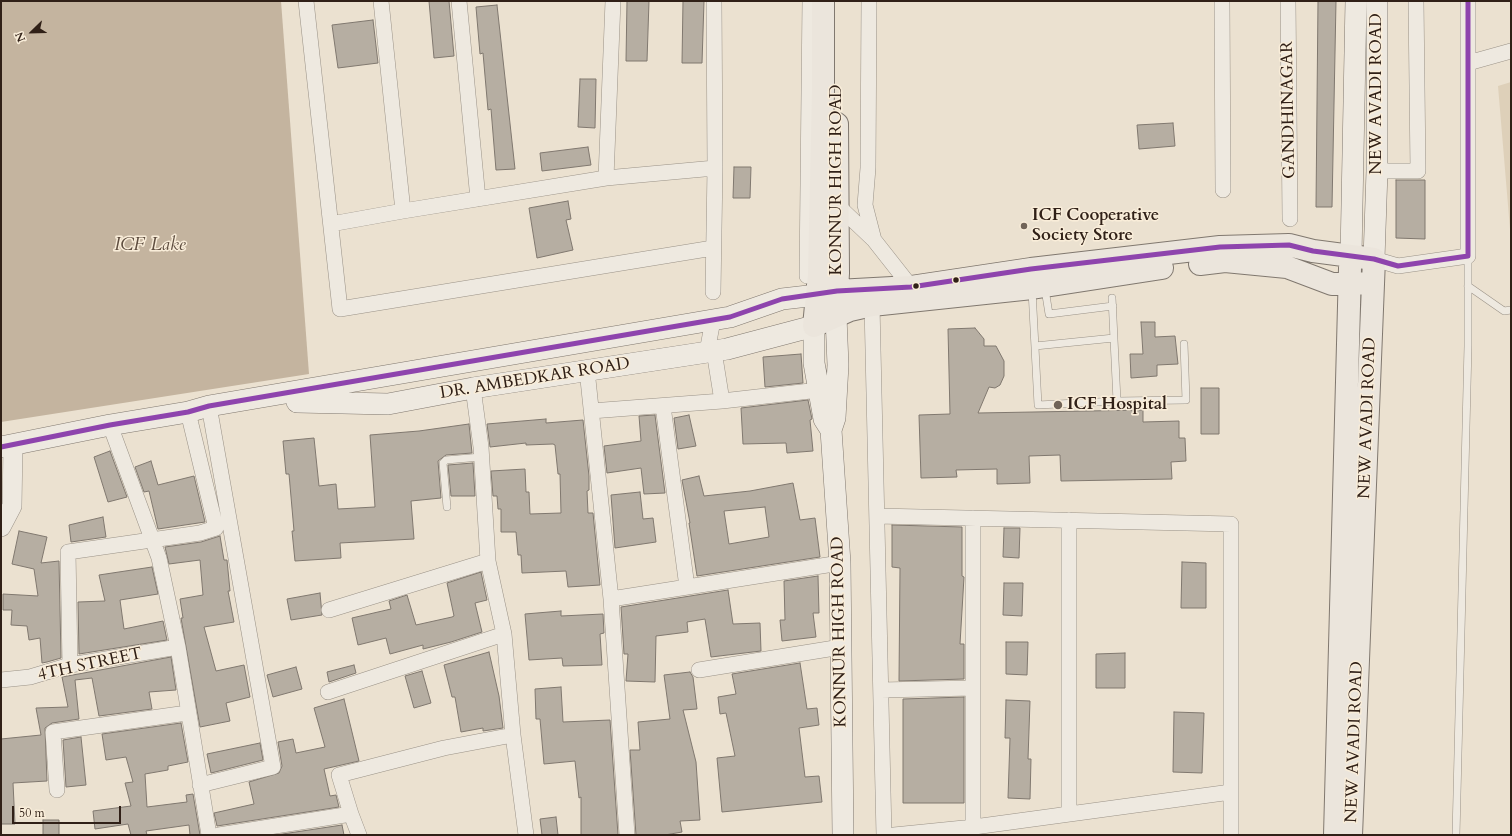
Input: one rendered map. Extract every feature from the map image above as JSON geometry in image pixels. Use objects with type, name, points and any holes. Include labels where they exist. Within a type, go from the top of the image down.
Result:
[{"type":"main road","points":[[814,326],[821,287],[823,1]]},
{"type":"main road","name":"KONNUR HIGH ROAD","points":[[830,430],[835,418],[837,372],[836,317],[821,287],[837,205],[837,1]]},
{"type":"main road","name":"NEW AVADI ROAD","points":[[1334,835],[1351,256],[1356,1]]},
{"type":"main road","name":"NEW AVADI ROAD","points":[[1352,835],[1377,171],[1377,1]]},
{"type":"main road","points":[[814,326],[850,310],[872,305],[1220,246],[1289,245],[1313,251],[1374,259]]},
{"type":"main road","points":[[821,287],[911,287],[1160,269],[1225,261],[1287,267],[1332,284],[1373,283]]},
{"type":"main road","name":"DR. AMBEDKAR ROAD","points":[[7,446],[110,425],[188,412],[209,406],[253,400],[730,317],[821,287]]},
{"type":"main road","name":"KONNUR HIGH ROAD","points":[[814,326],[814,363],[824,419],[830,430],[840,563],[843,835]]},
{"type":"main road","name":"DR. AMBEDKAR ROAD","points":[[253,400],[388,404],[473,388],[710,351],[786,335],[814,326]]},
{"type":"street","points":[[306,1],[332,224],[340,309],[713,248]]},
{"type":"street","points":[[381,1],[403,210]]},
{"type":"street","points":[[459,1],[478,198]]},
{"type":"street","points":[[606,178],[613,1]]},
{"type":"street","points":[[713,292],[715,168],[714,1]]},
{"type":"street","points":[[810,1],[821,287]]},
{"type":"street","points":[[869,1],[868,168],[866,206],[874,240]]},
{"type":"street","points":[[1222,1],[1223,190]]},
{"type":"street","name":"GANDHINAGAR","points":[[1288,1],[1290,219]]},
{"type":"street","points":[[1377,171],[1418,171],[1416,1]]},
{"type":"street","points":[[1374,259],[1398,266],[1468,256],[1468,1]]},
{"type":"street","points":[[1468,63],[1511,51]]},
{"type":"street","points":[[332,224],[403,210],[606,178],[715,168]]},
{"type":"street","points":[[837,205],[874,240],[911,287]]},
{"type":"street","points":[[1373,283],[1398,266]]},
{"type":"street","points":[[872,305],[884,835]]},
{"type":"street","points":[[713,320],[710,351],[722,401]]},
{"type":"street","points":[[586,370],[611,599],[627,835]]},
{"type":"street","points":[[473,388],[481,457],[488,561],[504,634],[513,735],[526,835]]},
{"type":"street","points":[[591,411],[722,401],[819,390]]},
{"type":"street","points":[[200,785],[273,767],[209,406]]},
{"type":"street","points":[[663,406],[687,587]]},
{"type":"street","points":[[70,665],[68,552],[151,541],[211,531],[216,528],[188,412]]},
{"type":"street","points":[[110,425],[151,541],[159,558],[178,647],[187,713],[209,835]]},
{"type":"street","points":[[1,527],[12,506],[7,446]]},
{"type":"street","points":[[877,516],[1231,524],[1231,835]]},
{"type":"street","points":[[973,518],[973,831]]},
{"type":"street","points":[[1069,520],[1069,814]]},
{"type":"street","points":[[329,610],[488,561]]},
{"type":"street","points":[[611,599],[840,563]]},
{"type":"street","points":[[328,692],[504,634]]},
{"type":"street","points":[[699,670],[841,646]]},
{"type":"street","name":"4TH STREET","points":[[1,680],[30,677],[70,665],[178,647]]},
{"type":"street","points":[[881,690],[973,688]]},
{"type":"street","points":[[58,790],[53,732],[187,713]]},
{"type":"street","points":[[359,835],[350,814],[339,775],[444,748],[513,735]]},
{"type":"street","points":[[894,835],[973,831],[1069,814],[1231,792]]},
{"type":"street","points":[[219,835],[350,814]]},
{"type":"lane","points":[[1456,835],[1468,256]]},
{"type":"lane","points":[[1038,278],[1049,314],[1113,306]]},
{"type":"lane","points":[[1038,278],[1035,346],[1038,405],[1117,401],[1186,400],[1184,344]]},
{"type":"lane","points":[[1468,286],[1504,311],[1511,310]]},
{"type":"lane","points":[[1112,298],[1117,401]]},
{"type":"lane","points":[[1035,346],[1114,338]]},
{"type":"lane","points":[[447,507],[443,463],[446,460],[481,457]]},
{"type":"shaded area","points":[[1511,82],[1511,241],[1498,86]]},
{"type":"water","name":"ICF Lake","points":[[1,1],[281,1],[309,374],[1,422]]},
{"type":"building","points":[[429,1],[449,1],[454,56],[434,58]]},
{"type":"building","points":[[627,1],[649,1],[647,61],[626,61]]},
{"type":"building","points":[[683,1],[704,1],[702,63],[682,63]]},
{"type":"building","points":[[1318,1],[1336,1],[1332,207],[1316,207]]},
{"type":"building","points":[[497,5],[515,169],[496,170],[491,109],[488,110],[483,53],[480,54],[476,7]]},
{"type":"building","points":[[373,20],[378,63],[338,68],[332,25]]},
{"type":"building","points":[[580,79],[596,79],[595,128],[578,127]]},
{"type":"building","points":[[1173,123],[1175,146],[1139,149],[1137,125]]},
{"type":"building","points":[[588,147],[591,165],[542,171],[540,153]]},
{"type":"building","points":[[734,167],[751,167],[750,198],[733,198]]},
{"type":"building","points":[[1396,180],[1425,180],[1425,239],[1396,238]]},
{"type":"building","points":[[568,201],[571,219],[566,220],[573,250],[537,258],[529,208]]},
{"type":"building","points":[[1141,322],[1155,322],[1155,337],[1175,336],[1178,364],[1157,365],[1157,376],[1131,378],[1130,354],[1143,354]]},
{"type":"building","points":[[975,328],[984,339],[984,346],[996,346],[1004,361],[1004,376],[1000,385],[995,388],[989,387],[978,413],[1143,410],[1143,422],[1179,421],[1179,438],[1185,438],[1186,461],[1171,462],[1172,479],[1061,481],[1060,455],[1029,456],[1030,483],[997,484],[997,469],[956,470],[957,477],[921,478],[919,415],[950,414],[948,329]]},
{"type":"building","points":[[801,354],[803,383],[765,387],[763,357]]},
{"type":"building","points":[[1201,388],[1219,388],[1219,434],[1201,434]]},
{"type":"building","points":[[808,400],[812,419],[810,420],[813,451],[787,453],[786,443],[743,444],[741,408]]},
{"type":"building","points":[[655,415],[665,493],[644,494],[641,468],[607,473],[604,446],[641,441],[639,416]]},
{"type":"building","points":[[689,415],[696,446],[678,449],[674,418]]},
{"type":"building","points":[[546,419],[546,423],[583,420],[589,476],[589,490],[587,491],[588,513],[593,513],[600,585],[568,587],[566,571],[522,573],[521,555],[518,555],[516,532],[501,532],[501,509],[498,509],[497,496],[493,496],[491,471],[525,469],[526,492],[529,492],[530,514],[561,513],[560,474],[558,474],[555,445],[526,445],[526,443],[490,447],[487,424]]},
{"type":"building","points":[[469,424],[472,453],[446,455],[438,461],[441,498],[411,501],[414,539],[340,543],[341,558],[295,561],[289,474],[286,474],[283,441],[314,438],[319,486],[336,484],[338,509],[375,507],[370,435],[419,431]]},
{"type":"building","points":[[110,451],[127,497],[108,502],[94,457]]},
{"type":"building","points":[[151,461],[158,485],[194,476],[205,522],[158,529],[149,491],[144,492],[135,467]]},
{"type":"building","points":[[473,463],[475,496],[451,496],[448,465]]},
{"type":"building","points":[[699,476],[704,496],[750,491],[793,483],[800,520],[815,518],[820,557],[697,576],[690,523],[682,480]],"holes":[[[765,507],[769,537],[729,544],[724,511]]]},
{"type":"building","points":[[640,492],[643,519],[653,518],[656,542],[615,548],[611,495]]},
{"type":"building","points":[[103,517],[106,537],[71,542],[69,525]]},
{"type":"building","points":[[892,525],[962,527],[962,576],[964,577],[960,644],[964,644],[964,679],[899,681],[900,568],[892,567]]},
{"type":"building","points":[[1004,528],[1020,528],[1019,558],[1003,557]]},
{"type":"building","points":[[19,531],[47,537],[41,563],[59,561],[61,658],[42,663],[40,638],[29,640],[27,626],[11,625],[12,610],[3,610],[3,594],[38,596],[34,569],[12,564]]},
{"type":"building","points":[[220,536],[224,560],[227,560],[230,591],[228,591],[234,622],[204,627],[216,671],[244,665],[250,697],[226,703],[230,721],[200,727],[181,618],[183,618],[180,599],[203,595],[200,560],[169,564],[165,547],[201,542]]},
{"type":"building","points":[[1182,562],[1206,563],[1206,608],[1181,608]]},
{"type":"building","points":[[152,567],[158,594],[120,600],[124,629],[163,621],[167,640],[79,654],[78,602],[105,601],[99,575]]},
{"type":"building","points":[[481,572],[487,600],[475,603],[482,632],[423,649],[423,645],[390,654],[386,638],[358,645],[352,618],[391,609],[389,601],[407,595],[416,625],[452,617],[454,616],[447,583]]},
{"type":"building","points":[[818,576],[819,613],[813,613],[816,637],[782,641],[780,620],[785,620],[784,581]]},
{"type":"building","points":[[1004,583],[1023,583],[1022,616],[1003,615]]},
{"type":"building","points":[[728,590],[733,624],[760,623],[761,651],[711,657],[705,619],[687,622],[688,632],[656,636],[655,682],[626,681],[628,654],[624,654],[621,607]]},
{"type":"building","points":[[320,593],[322,615],[291,620],[287,599]]},
{"type":"building","points":[[561,611],[561,616],[603,614],[604,633],[600,634],[602,665],[563,666],[562,658],[529,660],[525,614]]},
{"type":"building","points":[[1006,642],[1028,642],[1027,675],[1006,674]]},
{"type":"building","points":[[489,652],[499,696],[503,728],[483,731],[483,728],[461,732],[455,697],[452,697],[444,665]]},
{"type":"building","points":[[1125,653],[1125,688],[1096,688],[1096,654]]},
{"type":"building","points":[[171,657],[176,690],[149,692],[152,709],[99,716],[92,678],[75,680],[79,719],[52,723],[45,728],[47,781],[13,783],[15,824],[1,824],[1,739],[41,735],[36,708],[68,707],[62,677]]},
{"type":"building","points":[[800,663],[807,709],[817,708],[819,725],[799,728],[805,777],[819,776],[822,802],[722,812],[717,758],[735,756],[726,713],[720,714],[718,697],[736,694],[732,674]]},
{"type":"building","points":[[354,665],[356,673],[329,682],[327,672]]},
{"type":"building","points":[[296,667],[302,689],[273,697],[267,675]]},
{"type":"building","points":[[422,671],[431,703],[414,708],[405,676]]},
{"type":"building","points":[[690,672],[693,677],[697,709],[683,710],[696,762],[700,820],[680,821],[682,832],[665,835],[636,835],[630,750],[640,750],[638,722],[670,719],[664,675]]},
{"type":"building","points":[[561,687],[563,722],[610,720],[618,835],[581,835],[581,797],[579,798],[575,761],[544,764],[540,719],[536,719],[535,689]]},
{"type":"building","points":[[964,697],[964,803],[903,803],[903,699]]},
{"type":"building","points":[[344,699],[359,761],[324,769],[330,796],[336,795],[339,807],[217,826],[214,813],[254,804],[249,782],[279,773],[282,766],[278,742],[293,739],[296,753],[325,747],[314,708]]},
{"type":"building","points":[[1006,700],[1030,701],[1028,759],[1031,759],[1030,799],[1008,798],[1010,738],[1005,738]]},
{"type":"building","points":[[1174,712],[1204,713],[1202,773],[1173,772]]},
{"type":"building","points":[[181,723],[188,762],[168,766],[168,770],[145,774],[147,807],[187,802],[186,795],[193,794],[200,835],[190,835],[189,825],[146,831],[147,835],[131,835],[128,824],[95,829],[93,811],[131,806],[125,783],[133,782],[126,757],[106,760],[102,734]]},
{"type":"building","points":[[81,737],[86,785],[66,787],[63,740]]},
{"type":"building","points":[[260,743],[263,760],[211,773],[207,754]]},
{"type":"building","points":[[556,817],[558,835],[542,835],[540,819]]},
{"type":"building","points":[[43,820],[59,820],[59,835],[43,835]]},
{"type":"building","points":[[342,825],[344,835],[276,835]]},
{"type":"transit line","points":[[1,447],[110,425],[188,412],[209,406],[730,317],[782,299],[837,291],[911,287],[1031,269],[1220,247],[1289,245],[1313,251],[1374,259],[1398,266],[1468,256],[1468,1]]},
{"type":"place","name":"ICF Cooperative Society Store","points":[[1024,226]]},
{"type":"place","name":"ICF Hospital","points":[[1058,405]]}]
